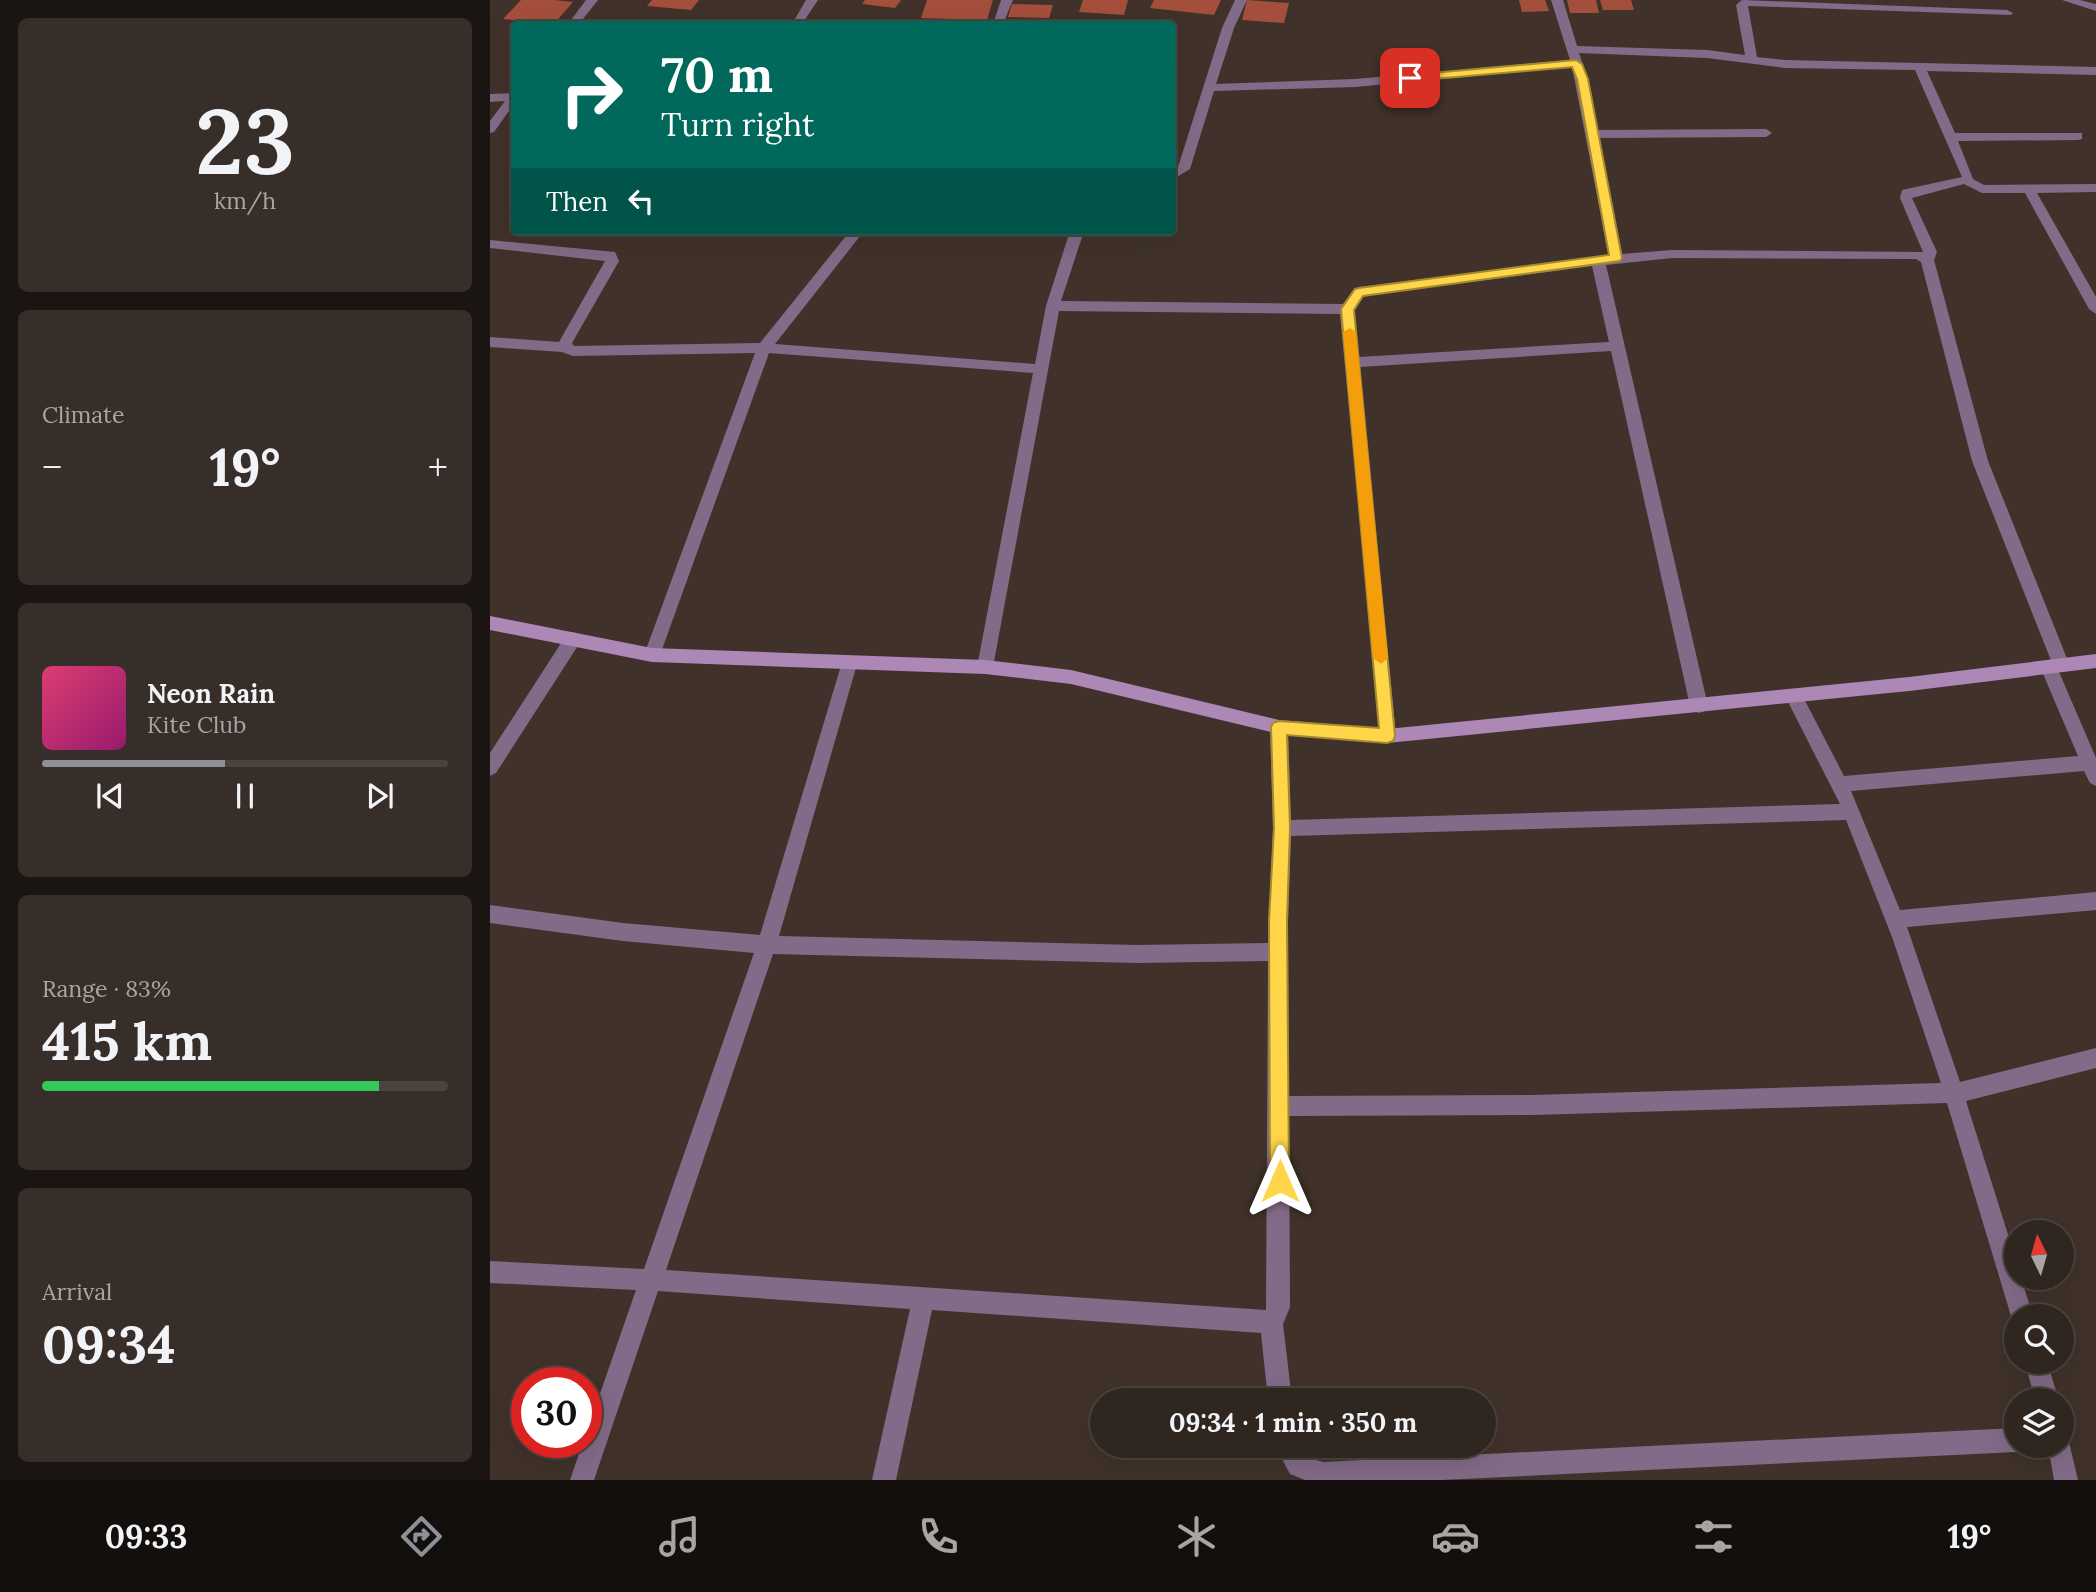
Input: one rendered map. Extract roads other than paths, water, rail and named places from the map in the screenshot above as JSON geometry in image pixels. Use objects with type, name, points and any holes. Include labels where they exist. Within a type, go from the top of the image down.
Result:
[{"type":"street","points":[[575,21],[592,0]]},
{"type":"street","points":[[799,21],[812,0]]},
{"type":"street","points":[[999,21],[1007,0]]},
{"type":"street","points":[[1176,174],[1184,169],[1228,28],[1241,0]]},
{"type":"street","points":[[1557,0],[1582,79],[1616,258]]},
{"type":"street","points":[[2068,0],[2096,8]]},
{"type":"street","points":[[1752,60],[1740,2],[2007,13]]},
{"type":"street","points":[[1572,49],[1707,54],[1784,64],[2096,71]]},
{"type":"street","points":[[1209,88],[1344,84],[1576,64]]},
{"type":"street","points":[[1920,68],[1967,176],[1966,180]]},
{"type":"street","points":[[490,98],[511,98]]},
{"type":"street","points":[[490,129],[511,102]]},
{"type":"street","points":[[1593,134],[1766,134]]},
{"type":"street","points":[[1950,137],[2078,136]]},
{"type":"street","points":[[1838,784],[2093,771],[1980,461],[1927,260],[1930,252],[1906,193],[1966,180],[1982,189],[2096,188]]},
{"type":"street","points":[[2029,189],[2096,309]]},
{"type":"street","points":[[535,248],[544,235]]},
{"type":"street","points":[[652,655],[764,348],[854,235]]},
{"type":"street","points":[[985,667],[1053,306],[1076,235]]},
{"type":"street","points":[[490,244],[608,254],[611,258],[565,343],[566,347]]},
{"type":"street","points":[[1387,736],[1347,309],[1359,292],[1616,258],[1672,254],[1918,255],[1927,260]]},
{"type":"street","points":[[1598,261],[1699,706]]},
{"type":"street","points":[[1053,306],[1347,309]]},
{"type":"street","points":[[490,342],[566,347],[573,351],[764,348],[1040,369]]},
{"type":"street","points":[[1353,362],[1617,346]]},
{"type":"street","points":[[490,623],[652,655],[985,667],[1071,677],[1279,727],[1387,736],[1794,696],[2055,668],[2096,661]]},
{"type":"street","points":[[490,768],[573,639]]},
{"type":"street","points":[[582,1480],[767,945],[822,765],[849,664]]},
{"type":"street","points":[[1794,696],[1852,812],[1893,919],[1956,1093],[2018,1304]]},
{"type":"street","points":[[490,1272],[653,1280],[1264,1322],[1271,1319],[1279,1307],[1279,952],[1282,828],[1279,727]]},
{"type":"street","points":[[1282,828],[1852,812]]},
{"type":"street","points":[[1893,919],[2096,901]]},
{"type":"street","points":[[490,914],[623,932],[767,945],[1137,954],[1279,952]]},
{"type":"street","points":[[1280,1106],[1533,1105],[1956,1093],[2096,1058]]},
{"type":"street","points":[[884,1480],[923,1300]]},
{"type":"street","points":[[1271,1319],[1279,1388]]},
{"type":"street","points":[[1294,1458],[1298,1466],[1323,1474],[2004,1441]]},
{"type":"street","points":[[2062,1458],[2066,1480]]}]
